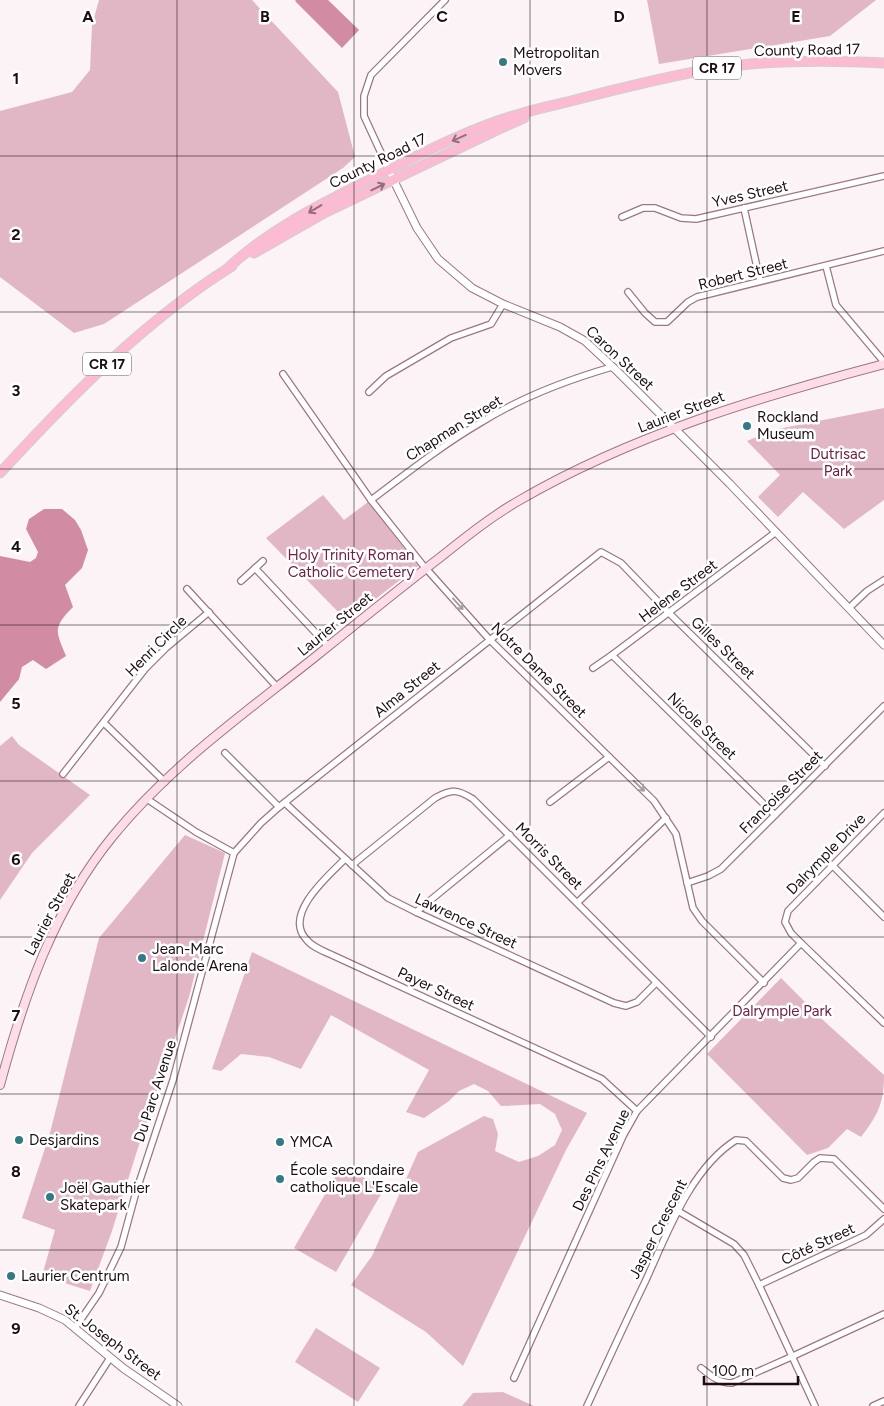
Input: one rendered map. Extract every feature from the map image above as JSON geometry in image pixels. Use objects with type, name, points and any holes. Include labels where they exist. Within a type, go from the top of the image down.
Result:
[{"type":"main road","name":"County Road 17","points":[[227,269],[244,253],[336,196],[491,124],[523,112],[555,106],[628,86],[712,69],[751,64],[844,61],[884,63]]},
{"type":"main road","name":"County Road 17","points":[[0,473],[54,414],[110,362],[181,301],[227,269],[324,213],[499,129],[555,106]]},
{"type":"main road","name":"Laurier Street","points":[[0,1085],[32,980],[53,931],[103,848],[147,799],[195,754],[277,687],[426,569],[518,500],[582,467],[674,429],[795,387],[884,363]]},
{"type":"street","points":[[394,179],[364,116],[364,96],[371,75],[445,0]]},
{"type":"street","name":"Yves Street","points":[[622,217],[643,208],[655,208],[681,218],[696,219],[884,176]]},
{"type":"street","name":"Caron Street","points":[[394,179],[417,228],[438,259],[472,288],[503,304],[576,335],[612,367],[674,429],[884,645]]},
{"type":"street","points":[[744,208],[760,281]]},
{"type":"street","name":"Robert Street","points":[[628,292],[655,322],[667,322],[688,302],[697,297],[884,251]]},
{"type":"street","points":[[826,266],[836,305],[884,363]]},
{"type":"street","points":[[369,392],[386,376],[451,338],[491,324],[503,304]]},
{"type":"street","name":"Chapman Street","points":[[371,500],[430,455],[481,422],[523,400],[590,373],[612,367]]},
{"type":"street","name":"Notre Dame Street","points":[[283,374],[371,500],[426,569],[489,639],[654,801],[676,834],[693,908],[702,921],[764,983]]},
{"type":"street","name":"Helene Street","points":[[593,668],[776,532]]},
{"type":"street","name":"Gilles Street","points":[[601,552],[621,563],[669,613],[825,766]]},
{"type":"street","name":"Alma Street","points":[[234,853],[243,841],[279,807],[601,552]]},
{"type":"street","points":[[241,581],[263,561]]},
{"type":"street","points":[[255,568],[328,646]]},
{"type":"street","points":[[848,608],[867,591],[884,580]]},
{"type":"street","name":"Henri Circle","points":[[188,589],[277,687]]},
{"type":"street","name":"Henri Circle","points":[[63,774],[145,669],[166,648],[209,612]]},
{"type":"street","name":"Nicole Street","points":[[612,655],[775,815]]},
{"type":"street","name":"Francoise Street","points":[[687,883],[708,876],[721,868],[884,706]]},
{"type":"street","points":[[104,723],[165,782]]},
{"type":"street","points":[[225,753],[279,807]]},
{"type":"street","points":[[550,802],[609,757]]},
{"type":"street","name":"Morris Street","points":[[352,865],[435,798],[448,792],[460,791],[473,799],[711,1037]]},
{"type":"street","points":[[147,799],[196,832],[234,853]]},
{"type":"street","name":"Lawrence Street","points":[[285,803],[388,898],[416,912],[614,1003],[626,1006],[637,1002],[656,983]]},
{"type":"street","name":"Dalrymple Drive","points":[[884,813],[788,912],[785,922],[801,943],[884,1023]]},
{"type":"street","points":[[578,902],[666,818]]},
{"type":"street","points":[[416,912],[510,836]]},
{"type":"street","name":"Du Parc Avenue","points":[[76,1328],[99,1293],[121,1247],[136,1192],[176,1071],[234,853]]},
{"type":"street","name":"Payer Street","points":[[345,859],[308,898],[302,912],[300,926],[304,938],[332,955],[602,1078],[637,1112]]},
{"type":"street","points":[[832,865],[884,917]]},
{"type":"street","name":"Des Pins Avenue","points":[[514,1378],[623,1136],[637,1112],[801,943]]},
{"type":"street","name":"Jasper Crescent","points":[[587,1406],[678,1211],[705,1167],[736,1140],[746,1141],[783,1178],[791,1180],[798,1178],[820,1158],[834,1159],[884,1209]]},
{"type":"street","points":[[678,1211],[734,1244],[744,1255],[815,1406]]},
{"type":"street","name":"Côté Street","points":[[759,1285],[866,1235],[884,1219]]},
{"type":"street","name":"St. Joseph Street","points":[[0,1295],[58,1316],[76,1328],[110,1358],[177,1406]]},
{"type":"street","points":[[701,1368],[717,1380],[725,1383],[732,1382],[884,1314]]},
{"type":"street","points":[[78,1406],[110,1358]]},
{"type":"street","points":[[873,1406],[884,1401]]},
{"type":"green space","points":[[99,0],[252,0],[338,92],[355,157],[343,168],[104,324],[74,333],[0,277],[0,111],[72,92],[90,70],[92,25]]},
{"type":"green space","points":[[647,0],[876,0],[830,36],[659,64]]},
{"type":"green space","name":"Dutrisac Park","points":[[884,408],[884,500],[844,529],[803,492],[778,517],[758,497],[780,475],[747,441],[773,430]]},
{"type":"green space","name":"Holy Trinity Roman Catholic Cemetery","points":[[323,495],[344,520],[368,502],[418,566],[347,621],[266,538]]},
{"type":"green space","points":[[12,736],[19,745],[90,795],[32,853],[0,900],[0,746]]},
{"type":"green space","points":[[185,835],[225,853],[189,997],[112,1231],[90,1291],[42,1276],[55,1230],[22,1218],[50,1133],[99,938]]},
{"type":"green space","points":[[252,952],[587,1113],[566,1150],[463,1366],[426,1332],[351,1285],[372,1256],[418,1152],[484,1116],[493,1119],[498,1134],[495,1151],[519,1162],[538,1156],[555,1145],[562,1130],[555,1114],[540,1104],[501,1106],[488,1091],[474,1084],[459,1091],[449,1101],[424,1118],[406,1112],[429,1070],[331,1015],[301,1069],[269,1057],[241,1054],[221,1071],[212,1069]]},
{"type":"green space","name":"Dalrymple Park","points":[[781,978],[824,1021],[884,1075],[883,1093],[879,1108],[861,1137],[847,1129],[828,1148],[807,1155],[707,1054]]},
{"type":"green space","points":[[342,1165],[384,1189],[336,1272],[294,1248]]},
{"type":"green space","points":[[316,1328],[380,1368],[358,1402],[295,1362]]},
{"type":"green space","points":[[503,1392],[534,1406],[462,1406],[473,1393]]},
{"type":"shaded area","points":[[296,0],[328,0],[359,30],[342,48]]},
{"type":"shaded area","points":[[44,509],[62,509],[75,520],[81,530],[88,550],[82,568],[65,585],[73,607],[59,625],[58,635],[66,656],[46,669],[33,660],[22,667],[19,679],[0,702],[0,556],[30,562],[36,558],[38,552],[26,529],[29,519]]},
{"type":"place","name":"Metropolitan Movers","points":[[503,62]]},
{"type":"place","name":"Rockland Museum","points":[[747,426]]},
{"type":"place","name":"Jean-Marc Lalonde Arena","points":[[142,958]]},
{"type":"place","name":"Desjardins","points":[[19,1140]]},
{"type":"place","name":"YMCA","points":[[280,1142]]},
{"type":"place","name":"École secondaire catholique L'Escale","points":[[280,1179]]},
{"type":"place","name":"Joël Gauthier Skatepark","points":[[50,1197]]},
{"type":"place","name":"Laurier Centrum","points":[[11,1276]]}]
